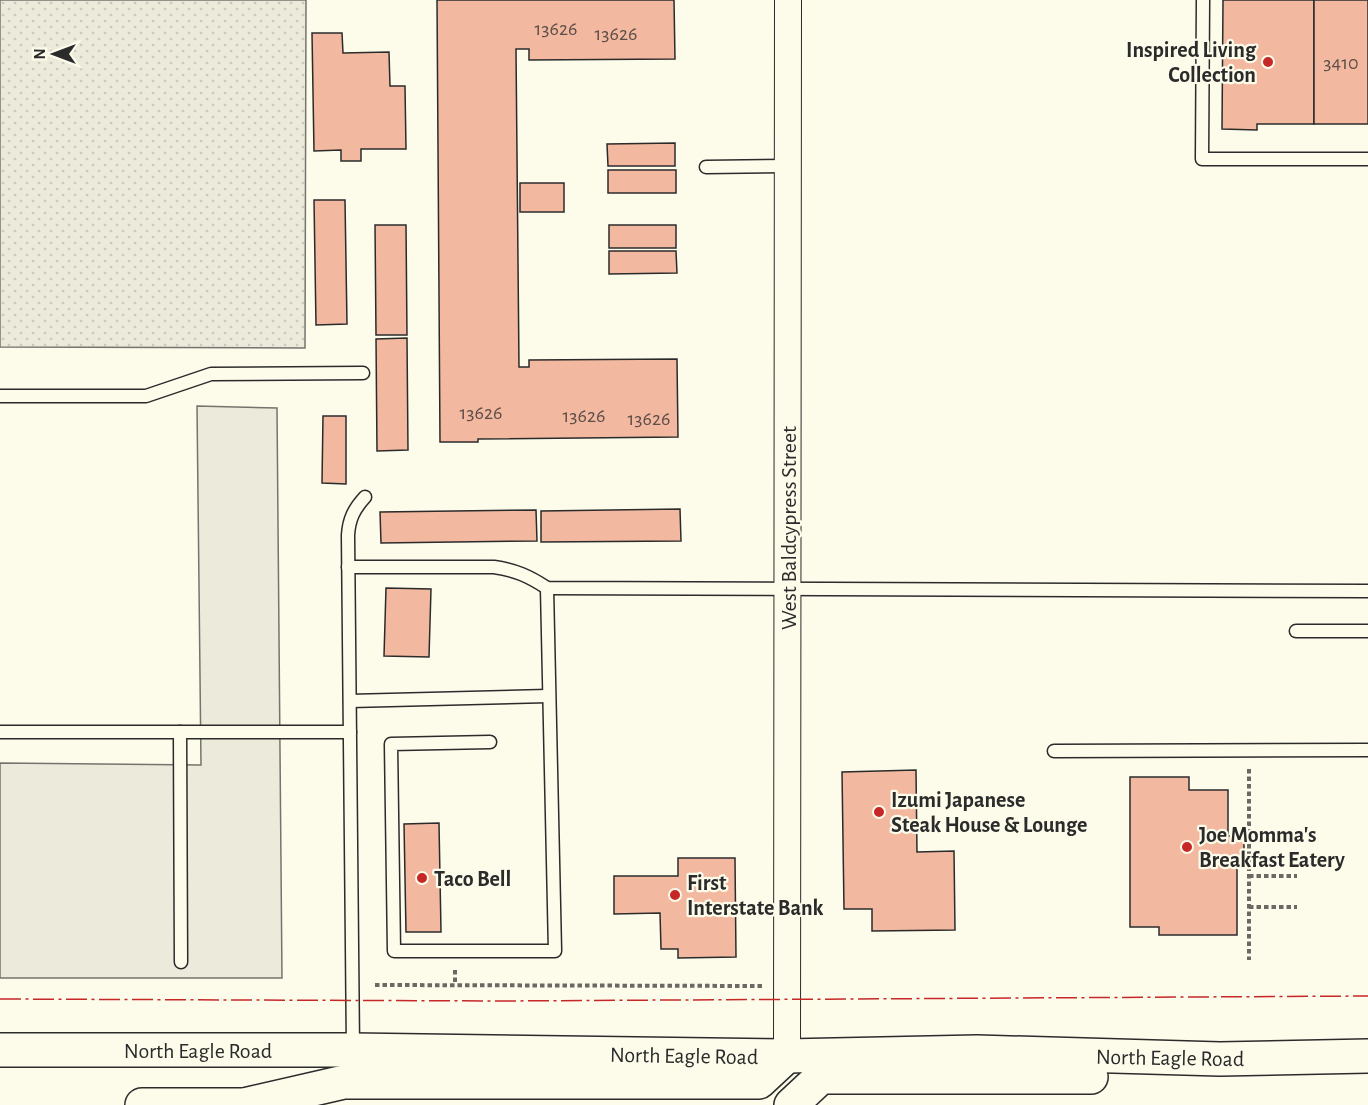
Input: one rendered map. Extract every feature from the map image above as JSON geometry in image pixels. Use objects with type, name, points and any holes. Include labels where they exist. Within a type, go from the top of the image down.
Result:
[{"type":"highway","name":"North Eagle Road","points":[[0,1050],[353,1050],[787,1056],[978,1052],[1220,1059],[1368,1056]]},
{"type":"highway","points":[[248,1104],[344,1082],[759,1082],[787,1056]]},
{"type":"highway","points":[[791,1105],[821,1077],[1135,1077],[1220,1059]]},
{"type":"highway","points":[[142,1105],[386,1105]]},
{"type":"street","name":"West Baldcypress Street","points":[[787,1056],[788,0]]},
{"type":"lane","points":[[1203,0],[1202,159],[1368,159]]},
{"type":"lane","points":[[706,167],[788,166]]},
{"type":"lane","points":[[0,396],[147,396],[211,374],[363,373]]},
{"type":"lane","points":[[353,1050],[349,520],[365,496]]},
{"type":"lane","points":[[348,567],[494,567],[514,570],[529,576],[546,588],[1368,591]]},
{"type":"lane","points":[[490,742],[391,744],[394,951],[555,951],[554,834],[546,588]]},
{"type":"lane","points":[[1296,631],[1368,631]]},
{"type":"lane","points":[[350,701],[548,696]]},
{"type":"lane","points":[[0,732],[350,732]]},
{"type":"lane","points":[[180,732],[181,962]]},
{"type":"lane","points":[[1054,751],[1368,750]]},
{"type":"path","points":[[1249,769],[1249,960]]},
{"type":"path","points":[[1249,876],[1297,876]]},
{"type":"path","points":[[1249,907],[1297,907]]},
{"type":"path","points":[[375,985],[769,986]]},
{"type":"shaded area","points":[[0,0],[306,0],[305,348],[0,347]]},
{"type":"shaded area","points":[[197,406],[277,408],[282,978],[0,978],[0,763],[201,765]]},
{"type":"building","points":[[437,0],[674,0],[675,59],[529,60],[529,49],[516,49],[519,367],[529,367],[529,360],[677,359],[678,437],[478,439],[478,442],[440,442]]},
{"type":"building","name":"Inspired Living Collection","points":[[1223,0],[1314,0],[1314,124],[1257,124],[1257,130],[1222,129]]},
{"type":"building","points":[[1314,0],[1368,0],[1368,124],[1314,124]]},
{"type":"building","points":[[312,33],[342,33],[343,53],[389,52],[390,86],[405,86],[406,149],[361,149],[361,161],[341,161],[341,150],[314,151]]},
{"type":"building","points":[[675,143],[675,166],[608,166],[607,144]]},
{"type":"building","points":[[608,170],[676,170],[676,193],[608,193]]},
{"type":"building","points":[[520,183],[564,183],[564,212],[520,212]]},
{"type":"building","points":[[314,200],[345,200],[347,324],[316,325]]},
{"type":"building","points":[[375,225],[406,225],[407,335],[376,335]]},
{"type":"building","points":[[609,225],[676,225],[676,248],[609,248]]},
{"type":"building","points":[[609,251],[676,251],[677,273],[609,274]]},
{"type":"building","points":[[407,338],[408,450],[377,451],[376,339]]},
{"type":"building","points":[[323,416],[346,416],[346,484],[322,483]]},
{"type":"building","points":[[680,509],[681,541],[541,542],[541,511]]},
{"type":"building","points":[[536,510],[537,541],[381,543],[380,512]]},
{"type":"building","points":[[386,588],[431,589],[429,657],[384,656]]},
{"type":"building","name":"Izumi Japanese Steak House & Lounge","points":[[916,770],[917,852],[954,851],[955,930],[872,931],[872,909],[844,909],[842,772]]},
{"type":"building","name":"Joe Momma's Breakfast Eatery","points":[[1130,777],[1189,777],[1189,790],[1228,790],[1228,836],[1244,836],[1244,859],[1237,859],[1237,935],[1159,935],[1159,927],[1130,927]]},
{"type":"building","name":"Taco Bell","points":[[439,823],[441,932],[406,932],[404,824]]},
{"type":"building","name":"First Interstate Bank","points":[[678,858],[735,858],[736,957],[678,958],[678,949],[661,949],[660,913],[614,914],[614,876],[678,876]]},
{"type":"power","points":[[0,999],[500,1001],[1368,996]]},
{"type":"place","name":"Inspired Living Collection","points":[[1268,62]]},
{"type":"place","name":"Izumi Japanese Steak House & Lounge","points":[[879,812]]},
{"type":"place","name":"Joe Momma's Breakfast Eatery","points":[[1187,847]]},
{"type":"place","name":"Taco Bell","points":[[422,878]]},
{"type":"place","name":"First Interstate Bank","points":[[675,895]]}]
